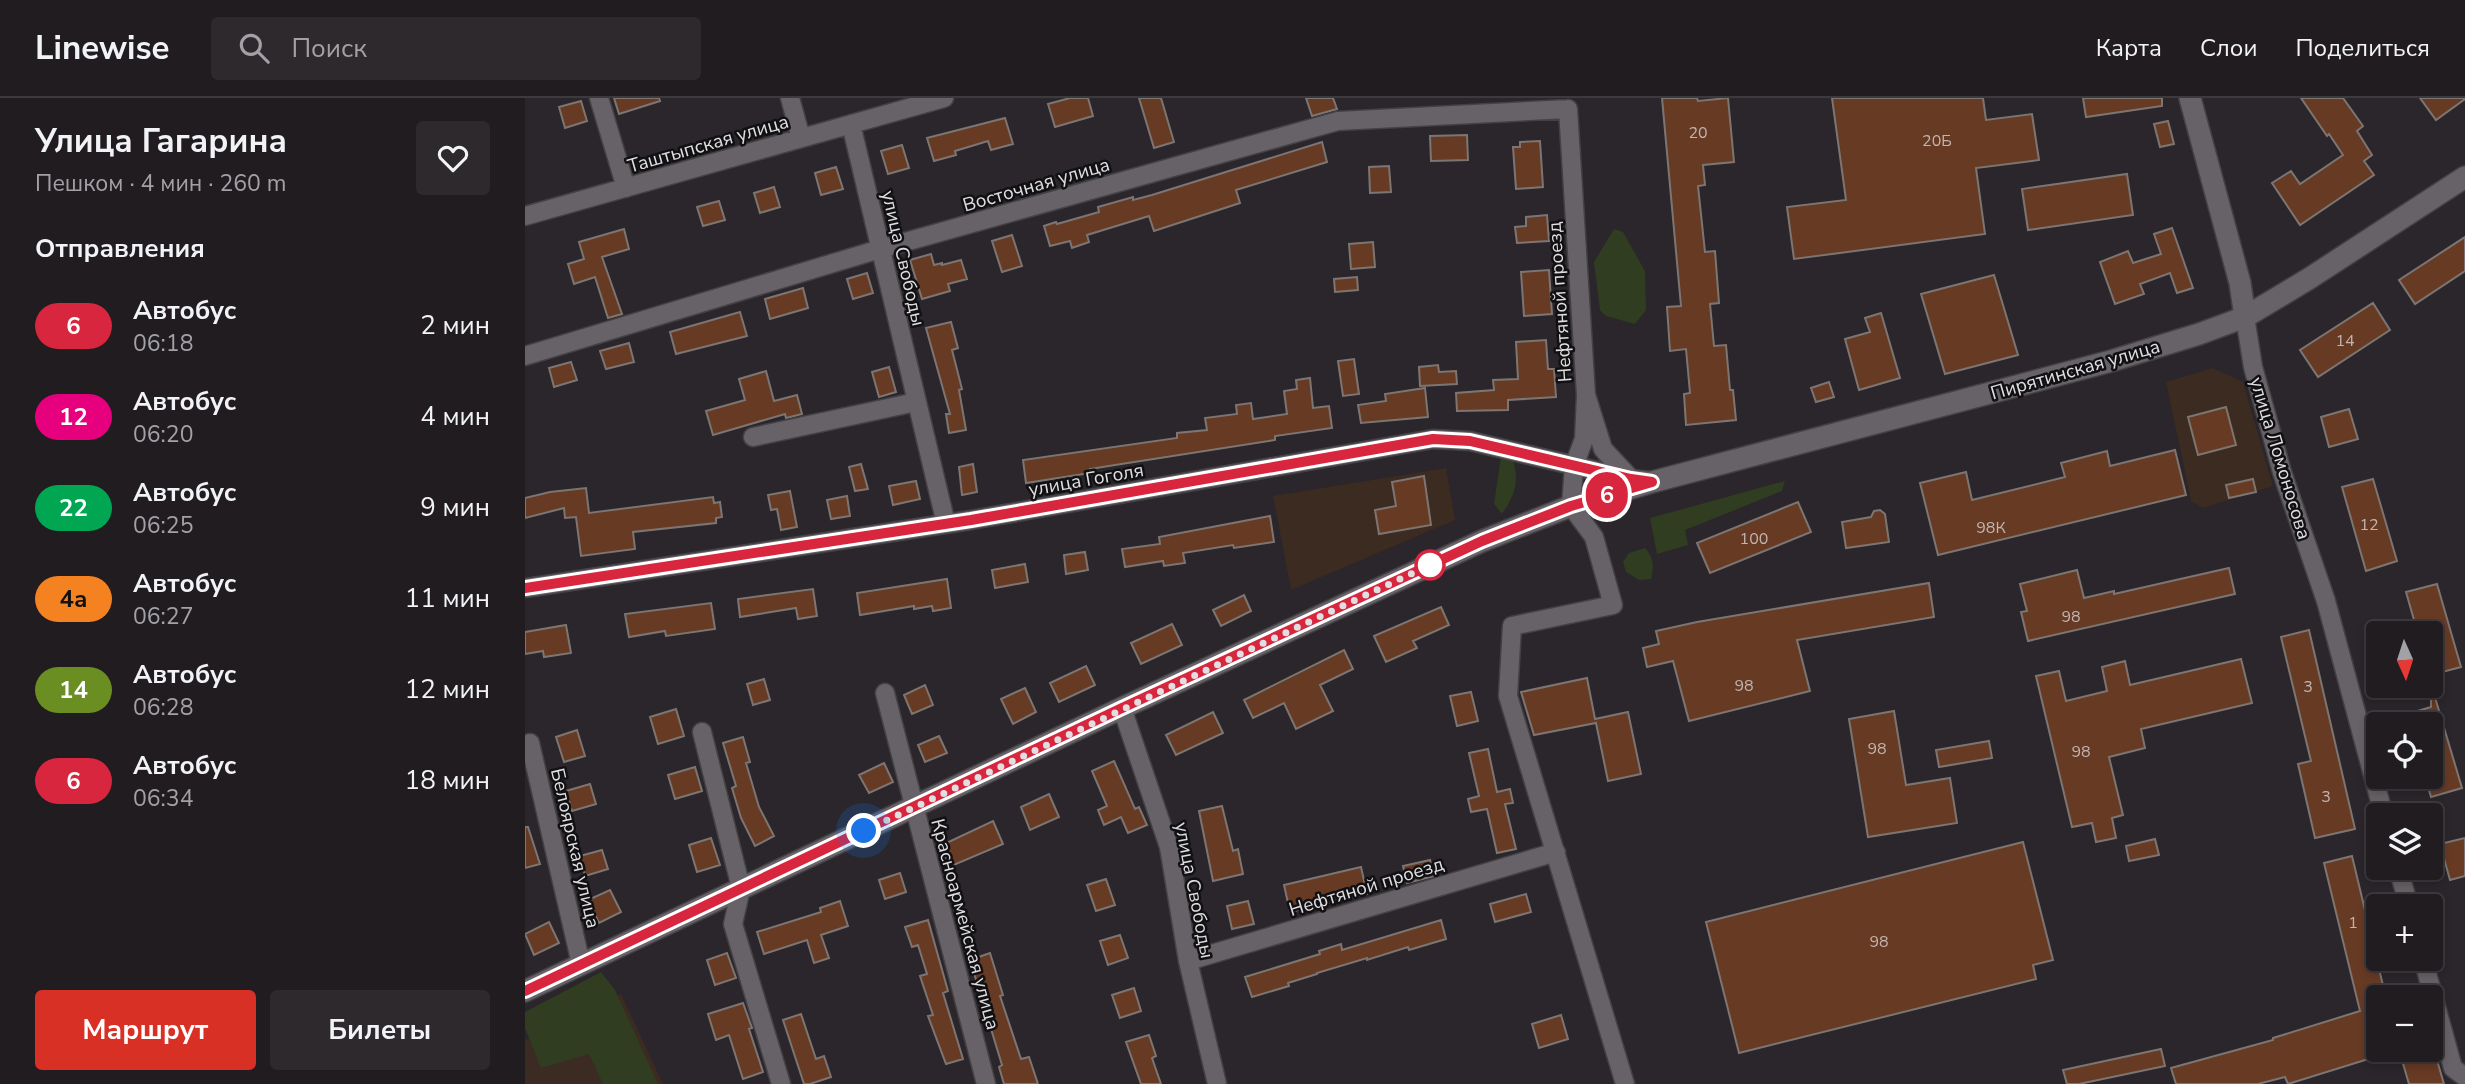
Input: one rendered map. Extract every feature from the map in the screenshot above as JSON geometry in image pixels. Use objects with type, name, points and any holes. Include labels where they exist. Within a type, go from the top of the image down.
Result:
[{"type":"street","points":[[599,98],[626,188]]},
{"type":"street","points":[[790,98],[801,138]]},
{"type":"street","name":"Таштыпская улица","points":[[525,216],[944,98]]},
{"type":"street","points":[[1548,98],[1568,109]]},
{"type":"street","name":"улица Ломоносова","points":[[2190,98],[2240,284],[2253,367],[2282,472],[2326,601],[2380,803]]},
{"type":"street","name":"Восточная улица","points":[[525,356],[880,249],[1338,121],[1568,109]]},
{"type":"street","name":"Нефтяной проезд","points":[[1568,109],[1586,395],[1602,449],[1641,480]]},
{"type":"street","name":"улица Свободы","points":[[851,124],[946,524]]},
{"type":"street","name":"Пирятинская улица","points":[[525,991],[1482,541],[1641,480],[2111,361],[2245,317],[2465,177]]},
{"type":"street","points":[[1586,395],[1584,439],[1574,466],[1571,506],[1594,537],[1612,605],[1512,626],[1508,696],[1625,1084]]},
{"type":"street","points":[[753,437],[916,402]]},
{"type":"street","name":"улица Гоголя","points":[[525,588],[946,524],[1433,439],[1470,441],[1641,480]]},
{"type":"street","name":"Красноармейская улица","points":[[885,693],[986,1084]]},
{"type":"street","name":"улица Свободы","points":[[1122,708],[1169,847],[1188,961],[1217,1084]]},
{"type":"street","points":[[702,732],[741,888],[733,924],[781,1084]]},
{"type":"street","name":"Белоярская улица","points":[[530,743],[581,964]]},
{"type":"street","name":"Нефтяной проезд","points":[[1188,961],[1556,852]]},
{"type":"street","points":[[2427,971],[2459,1073]]},
{"type":"shaded area","points":[[2213,368],[2243,382],[2273,486],[2203,508],[2191,501],[2166,382]]},
{"type":"shaded area","points":[[1446,468],[1455,520],[1291,590],[1273,496]]},
{"type":"shaded area","points":[[621,994],[663,1084],[525,1084],[525,1041]]},
{"type":"green space","points":[[1614,229],[1623,232],[1645,271],[1646,310],[1635,324],[1606,316],[1600,310],[1594,262]]},
{"type":"green space","points":[[1501,457],[1513,461],[1516,476],[1513,495],[1502,514],[1494,504]]},
{"type":"green space","points":[[1785,481],[1782,491],[1685,530],[1688,545],[1657,554],[1650,518]]},
{"type":"green space","points":[[1645,548],[1652,559],[1652,574],[1651,579],[1639,580],[1626,572],[1623,562],[1629,553]]},
{"type":"green space","points":[[601,972],[615,990],[658,1084],[603,1084],[589,1054],[541,1068],[525,1028],[525,1012]]},
{"type":"building","points":[[614,98],[659,98],[660,101],[619,114]]},
{"type":"building","points":[[1070,98],[1088,98],[1093,116],[1055,127],[1048,104]]},
{"type":"building","points":[[1139,98],[1161,98],[1174,142],[1154,148]]},
{"type":"building","points":[[1306,98],[1333,98],[1337,109],[1312,116]]},
{"type":"building","points":[[1662,98],[1697,98],[1698,101],[1728,98],[1734,162],[1703,165],[1705,185],[1698,186],[1705,252],[1715,251],[1719,303],[1710,304],[1714,346],[1726,345],[1736,420],[1686,425],[1684,394],[1690,393],[1686,349],[1670,351],[1667,307],[1681,306]]},
{"type":"building","points":[[1832,98],[1983,98],[1986,120],[2032,114],[2039,160],[1976,168],[1985,234],[1794,259],[1787,207],[1846,200]]},
{"type":"building","points":[[2083,98],[2162,98],[2162,106],[2086,117]]},
{"type":"building","points":[[2301,98],[2343,98],[2363,126],[2357,131],[2372,155],[2364,161],[2374,175],[2300,225],[2272,183],[2291,171],[2300,184],[2343,155]]},
{"type":"building","points":[[2420,98],[2465,98],[2465,99],[2436,120]]},
{"type":"building","points":[[581,101],[587,121],[565,128],[559,107]]},
{"type":"building","points":[[1005,118],[1013,144],[991,150],[988,141],[934,161],[927,138]]},
{"type":"building","points":[[2168,121],[2174,144],[2160,147],[2154,124]]},
{"type":"building","points":[[1467,135],[1468,160],[1431,161],[1430,136]]},
{"type":"building","points":[[1540,141],[1543,187],[1516,189],[1513,147],[1520,147],[1520,142]]},
{"type":"building","points":[[1322,142],[1327,162],[1236,190],[1240,203],[1154,231],[1149,216],[1087,235],[1089,242],[1072,248],[1070,241],[1050,246],[1044,226],[1099,212],[1098,207],[1133,197],[1133,200],[1152,195]]},
{"type":"building","points":[[902,145],[909,168],[888,174],[881,151]]},
{"type":"building","points":[[1389,166],[1391,192],[1370,193],[1369,167]]},
{"type":"building","points":[[836,167],[843,189],[821,195],[815,173]]},
{"type":"building","points":[[2127,174],[2133,215],[2028,230],[2022,189]]},
{"type":"building","points":[[774,187],[780,207],[760,213],[754,193]]},
{"type":"building","points":[[719,201],[725,220],[703,226],[697,207]]},
{"type":"building","points":[[1547,215],[1549,241],[1517,243],[1515,227],[1526,226],[1526,217]]},
{"type":"building","points":[[2172,228],[2193,288],[2177,293],[2170,273],[2140,284],[2144,294],[2115,304],[2100,262],[2128,251],[2133,263],[2161,254],[2154,234]]},
{"type":"building","points":[[624,229],[629,249],[602,257],[622,314],[608,318],[595,277],[574,284],[568,264],[584,259],[579,242]]},
{"type":"building","points":[[1012,235],[1022,266],[1002,272],[992,241]]},
{"type":"building","points":[[2465,237],[2465,271],[2415,304],[2399,280]]},
{"type":"building","points":[[1373,242],[1375,267],[1351,269],[1349,244]]},
{"type":"building","points":[[931,254],[934,265],[961,260],[967,279],[948,284],[950,291],[922,299],[910,260]]},
{"type":"building","points":[[1549,270],[1552,314],[1524,316],[1521,272]]},
{"type":"building","points":[[867,273],[873,293],[853,299],[847,279]]},
{"type":"building","points":[[1994,275],[2018,355],[1945,374],[1921,294]]},
{"type":"building","points":[[1357,277],[1358,290],[1335,292],[1334,279]]},
{"type":"building","points":[[803,288],[808,308],[770,319],[765,299]]},
{"type":"building","points":[[2373,303],[2390,330],[2318,377],[2300,350]]},
{"type":"building","points":[[740,312],[747,336],[676,354],[670,332]]},
{"type":"building","points":[[1881,313],[1900,378],[1859,390],[1845,339],[1870,332],[1865,318]]},
{"type":"building","points":[[951,322],[958,348],[952,350],[962,389],[959,390],[966,430],[949,433],[946,414],[950,414],[926,328]]},
{"type":"building","points":[[1546,340],[1548,369],[1554,369],[1556,397],[1508,400],[1508,410],[1457,411],[1456,393],[1494,390],[1493,380],[1518,379],[1516,342]]},
{"type":"building","points":[[629,343],[634,362],[606,369],[600,351]]},
{"type":"building","points":[[1354,359],[1359,394],[1343,396],[1338,361]]},
{"type":"building","points":[[571,362],[577,380],[554,387],[549,368]]},
{"type":"building","points":[[1438,365],[1439,372],[1456,371],[1457,384],[1420,386],[1419,367]]},
{"type":"building","points":[[889,367],[896,392],[879,397],[872,372]]},
{"type":"building","points":[[766,371],[774,401],[797,395],[802,414],[786,418],[785,414],[713,435],[706,411],[745,400],[739,379]]},
{"type":"building","points":[[1310,378],[1313,408],[1329,406],[1332,428],[1275,436],[1275,440],[1090,469],[1090,473],[1026,483],[1023,460],[1177,438],[1177,433],[1207,430],[1205,418],[1237,414],[1236,405],[1251,403],[1253,419],[1287,414],[1284,391],[1297,389],[1296,380]]},
{"type":"building","points":[[1829,382],[1834,397],[1816,402],[1811,388]]},
{"type":"building","points":[[1425,388],[1428,417],[1361,423],[1358,405],[1386,401],[1385,394]]},
{"type":"building","points":[[2226,407],[2236,445],[2198,455],[2188,417]]},
{"type":"building","points":[[2349,409],[2358,439],[2329,447],[2321,417]]},
{"type":"building","points":[[2175,450],[2186,495],[1938,555],[1920,483],[1966,472],[1972,500],[2065,477],[2061,463],[2107,451],[2110,466]]},
{"type":"building","points":[[861,464],[868,489],[855,491],[849,467]]},
{"type":"building","points":[[973,464],[977,492],[962,495],[959,467]]},
{"type":"building","points":[[1424,476],[1431,525],[1379,534],[1375,510],[1396,506],[1392,482]]},
{"type":"building","points":[[2253,479],[2256,492],[2229,498],[2226,485]]},
{"type":"building","points":[[2373,479],[2397,561],[2366,571],[2342,487]]},
{"type":"building","points":[[916,481],[920,499],[893,505],[889,486]]},
{"type":"building","points":[[586,488],[589,513],[713,497],[714,503],[720,502],[722,517],[716,518],[716,523],[633,532],[635,549],[581,556],[576,517],[565,518],[564,508],[525,518],[525,498]]},
{"type":"building","points":[[790,491],[797,527],[781,530],[777,509],[771,510],[768,495]]},
{"type":"building","points":[[847,496],[850,516],[831,519],[827,500]]},
{"type":"building","points":[[1798,502],[1811,532],[1710,573],[1697,543]]},
{"type":"building","points":[[1880,510],[1885,514],[1889,542],[1846,548],[1842,522],[1871,517],[1874,511]]},
{"type":"building","points":[[1270,516],[1274,542],[1183,553],[1185,563],[1164,566],[1163,561],[1125,567],[1122,549],[1160,544],[1159,537]]},
{"type":"building","points":[[1085,552],[1088,570],[1066,574],[1064,555]]},
{"type":"building","points":[[1025,564],[1028,582],[995,588],[992,570]]},
{"type":"building","points":[[2229,568],[2235,594],[2028,641],[2021,612],[2027,611],[2020,584],[2077,570],[2084,598],[2114,591],[2114,594]]},
{"type":"building","points":[[947,579],[951,608],[933,611],[932,606],[914,609],[914,606],[860,615],[857,593]]},
{"type":"building","points":[[1929,583],[1934,617],[1797,640],[1810,691],[1689,721],[1673,661],[1647,667],[1643,648],[1659,644],[1656,631]]},
{"type":"building","points":[[2437,584],[2461,667],[2443,672],[2443,621],[2414,621],[2406,592]]},
{"type":"building","points":[[813,589],[817,616],[798,619],[796,608],[740,617],[738,599]]},
{"type":"building","points":[[1244,595],[1251,611],[1221,626],[1213,610]]},
{"type":"building","points":[[711,603],[715,629],[666,636],[665,631],[629,637],[625,614]]},
{"type":"building","points":[[1441,607],[1449,625],[1413,641],[1417,648],[1386,662],[1374,636]]},
{"type":"building","points":[[1172,624],[1182,645],[1141,664],[1131,643]]},
{"type":"building","points":[[566,625],[571,653],[544,657],[543,651],[525,654],[525,632]]},
{"type":"building","points":[[2309,630],[2355,829],[2315,838],[2298,764],[2311,761],[2281,637]]},
{"type":"building","points":[[1344,650],[1353,669],[1320,685],[1333,711],[1296,729],[1284,703],[1253,718],[1244,700]]},
{"type":"building","points":[[2241,659],[2252,703],[2141,729],[2145,748],[2109,757],[2123,815],[2112,818],[2116,838],[2096,842],[2092,823],[2072,827],[2036,676],[2059,671],[2066,701],[2107,691],[2102,667],[2125,661],[2130,685]]},
{"type":"building","points":[[1086,666],[1095,685],[1059,702],[1050,683]]},
{"type":"building","points":[[1587,678],[1595,719],[1628,712],[1641,774],[1608,781],[1596,723],[1534,735],[1521,692]]},
{"type":"building","points":[[764,679],[770,700],[753,705],[747,684]]},
{"type":"building","points":[[925,685],[933,705],[912,714],[904,695]]},
{"type":"building","points":[[1025,688],[1036,712],[1013,724],[1001,699]]},
{"type":"building","points":[[1471,692],[1478,721],[1457,726],[1450,696]]},
{"type":"building","points":[[2431,698],[2435,698],[2439,712],[2414,712],[2431,707]]},
{"type":"building","points":[[676,709],[684,736],[658,744],[650,717]]},
{"type":"building","points":[[1894,711],[1906,785],[1950,778],[1957,823],[1868,837],[1849,719]]},
{"type":"building","points":[[1213,712],[1223,733],[1176,755],[1166,735]]},
{"type":"building","points":[[2443,724],[2462,788],[2431,797],[2429,789],[2443,789]]},
{"type":"building","points":[[577,730],[585,756],[564,762],[556,737]]},
{"type":"building","points":[[939,736],[947,753],[925,762],[918,745]]},
{"type":"building","points":[[743,737],[750,762],[746,763],[759,807],[774,836],[755,846],[741,818],[732,788],[736,786],[723,743]]},
{"type":"building","points":[[1989,741],[1992,758],[1939,767],[1936,750]]},
{"type":"building","points":[[1488,749],[1497,792],[1510,789],[1513,803],[1505,804],[1516,849],[1497,853],[1487,809],[1471,812],[1468,799],[1479,796],[1469,753]]},
{"type":"building","points":[[1114,761],[1135,809],[1139,807],[1147,825],[1128,833],[1121,817],[1104,825],[1098,810],[1107,806],[1092,771]]},
{"type":"building","points":[[884,763],[893,782],[869,793],[859,775]]},
{"type":"building","points":[[695,767],[702,791],[675,799],[668,775]]},
{"type":"building","points":[[590,784],[596,804],[572,811],[566,791]]},
{"type":"building","points":[[1049,794],[1059,817],[1030,830],[1021,807]]},
{"type":"building","points":[[1222,806],[1233,851],[1238,849],[1243,874],[1213,881],[1199,811]]},
{"type":"building","points":[[993,821],[1003,844],[949,867],[940,846]]},
{"type":"building","points":[[525,827],[528,827],[540,864],[525,868]]},
{"type":"building","points":[[711,838],[720,865],[697,872],[689,845]]},
{"type":"building","points":[[2465,838],[2465,876],[2450,880],[2443,855],[2443,843]]},
{"type":"building","points":[[2155,839],[2159,855],[2129,861],[2126,846]]},
{"type":"building","points":[[2023,842],[2053,960],[2033,965],[2036,979],[1739,1053],[1706,922]]},
{"type":"building","points":[[602,850],[608,869],[585,876],[580,856]]},
{"type":"building","points":[[2352,856],[2366,914],[2366,971],[2380,971],[2383,985],[2366,985],[2366,1060],[2288,1084],[2285,1077],[2258,1084],[2176,1084],[2171,1068],[2273,1040],[2360,1011],[2324,863]]},
{"type":"building","points":[[1430,860],[1434,876],[1407,883],[1403,866]]},
{"type":"building","points":[[1361,867],[1367,894],[1290,912],[1284,885]]},
{"type":"building","points":[[900,873],[906,892],[885,899],[879,880]]},
{"type":"building","points":[[1106,879],[1115,905],[1096,911],[1087,885]]},
{"type":"building","points":[[610,890],[621,912],[599,923],[588,900]]},
{"type":"building","points":[[1526,894],[1531,912],[1495,922],[1490,904]]},
{"type":"building","points":[[840,901],[848,926],[821,935],[829,958],[814,963],[807,940],[764,954],[757,932],[821,912],[820,908]]},
{"type":"building","points":[[1248,901],[1254,924],[1232,929],[1227,906]]},
{"type":"building","points":[[928,920],[948,991],[943,993],[963,1059],[946,1064],[928,1016],[933,1015],[920,976],[927,974],[918,945],[912,947],[905,927]]},
{"type":"building","points":[[1441,920],[1446,939],[1367,958],[1252,997],[1245,977],[1320,954],[1319,951],[1341,944],[1342,950]]},
{"type":"building","points":[[549,922],[559,943],[534,955],[525,934]]},
{"type":"building","points":[[1120,935],[1128,958],[1108,965],[1100,941]]},
{"type":"building","points":[[727,953],[736,978],[715,985],[707,960]]},
{"type":"building","points":[[990,953],[1003,995],[1000,996],[1021,1059],[1029,1057],[1038,1084],[1004,1084],[999,1067],[1002,1065],[970,960]]},
{"type":"building","points":[[1134,988],[1141,1011],[1120,1018],[1112,995]]},
{"type":"building","points":[[743,1003],[763,1072],[743,1079],[729,1035],[716,1040],[708,1014]]},
{"type":"building","points":[[801,1014],[816,1059],[824,1056],[831,1077],[810,1084],[804,1084],[783,1020]]},
{"type":"building","points":[[1561,1015],[1568,1039],[1539,1048],[1532,1024]]},
{"type":"building","points":[[1149,1035],[1156,1056],[1152,1058],[1161,1084],[1141,1084],[1126,1042]]},
{"type":"building","points":[[2161,1049],[2165,1066],[2079,1084],[2067,1084],[2063,1070]]},
{"type":"building","points":[[2403,1062],[2438,1062],[2444,1084],[2409,1084]]},
{"type":"bus line","name":"6","points":[[525,588],[971,520],[1433,439],[1470,441],[1652,482],[1571,506],[1482,541],[525,991]]},
{"type":"route","points":[[864,831],[1434,563],[1430,565]]}]
